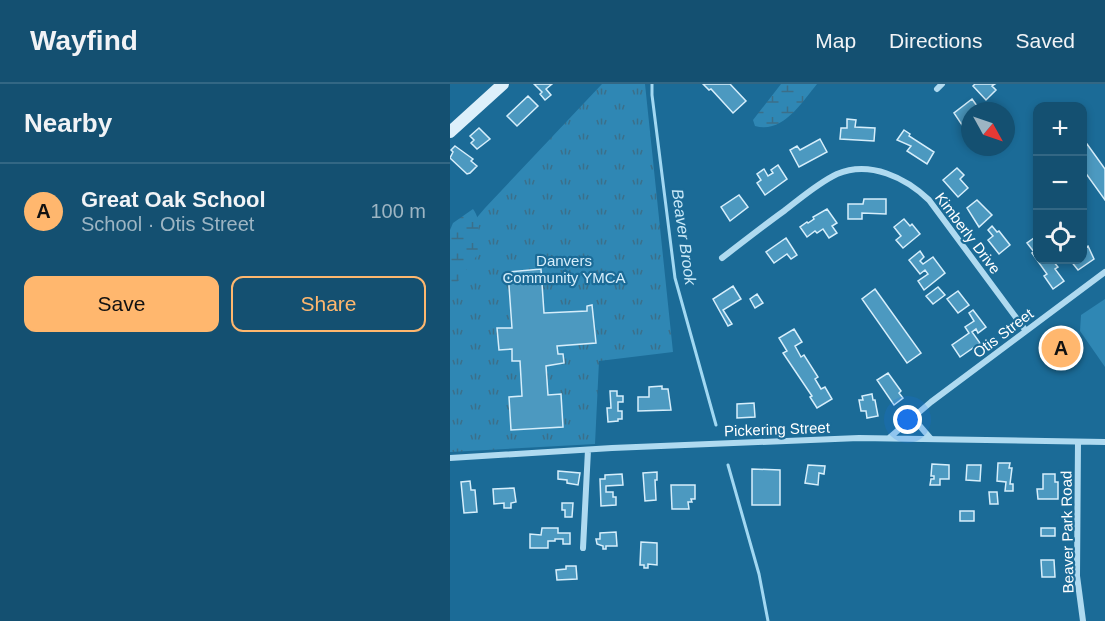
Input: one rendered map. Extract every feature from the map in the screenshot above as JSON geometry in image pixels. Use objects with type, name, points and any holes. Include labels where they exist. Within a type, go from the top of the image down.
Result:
[{"type":"main road","points":[[451,129],[502,84]]},
{"type":"street","name":"Kimberly Drive","points":[[722,258],[808,193],[838,174],[860,169],[878,171],[904,180],[929,200],[1026,331]]},
{"type":"street","name":"Otis Street","points":[[888,438],[1105,272]]},
{"type":"street","points":[[917,414],[920,425],[931,439]]},
{"type":"street","name":"Pickering Street","points":[[450,458],[888,438],[1105,442]]},
{"type":"street","name":"Beaver Park Road","points":[[1078,442],[1077,576],[1083,621]]},
{"type":"street","points":[[583,548],[588,450]]},
{"type":"green space","name":"Danvers Community YMCA","points":[[602,84],[645,84],[673,352],[599,361],[595,444],[450,452],[450,249],[485,208]]},
{"type":"green space","points":[[781,84],[817,84],[791,115],[783,121],[765,127],[755,126],[753,120]]},
{"type":"green space","points":[[473,209],[478,219],[478,254],[456,284],[450,299],[450,230],[453,223]]},
{"type":"green space","points":[[1105,299],[1105,367],[1080,331],[1081,315]]},
{"type":"building","points":[[534,84],[552,84],[546,89],[551,95],[545,100],[540,94],[542,92]]},
{"type":"building","points":[[703,84],[730,84],[746,101],[733,113],[711,89],[709,90]]},
{"type":"building","points":[[975,84],[995,84],[992,86],[996,90],[986,100],[973,86]]},
{"type":"building","points":[[528,96],[538,106],[517,126],[507,116]]},
{"type":"building","points":[[961,108],[961,124],[954,113]]},
{"type":"building","points":[[847,119],[856,120],[855,127],[875,128],[874,141],[840,139],[841,128],[847,128]]},
{"type":"building","points":[[479,128],[490,139],[477,149],[471,143],[474,140],[470,136]]},
{"type":"building","points":[[904,130],[910,134],[909,136],[934,152],[927,164],[907,151],[911,146],[897,140]]},
{"type":"building","points":[[820,139],[827,152],[799,167],[790,150],[797,146],[800,150]]},
{"type":"building","points":[[1087,144],[1105,169],[1105,200],[1087,175]]},
{"type":"building","points":[[455,146],[473,159],[471,161],[477,166],[470,173],[467,174],[450,158],[453,152],[451,150]]},
{"type":"building","points":[[778,165],[787,179],[765,195],[757,183],[761,180],[757,174],[764,169],[768,176],[773,173],[771,170]]},
{"type":"building","points":[[957,168],[964,175],[960,179],[968,188],[958,197],[943,180]]},
{"type":"building","points":[[739,195],[748,207],[730,221],[721,207]]},
{"type":"building","points":[[864,199],[886,199],[886,214],[862,213],[862,219],[848,219],[848,204],[863,204]]},
{"type":"building","points":[[977,200],[992,215],[979,227],[967,208]]},
{"type":"building","points":[[827,209],[837,223],[832,226],[837,233],[829,238],[823,229],[807,237],[800,227]]},
{"type":"building","points":[[904,219],[910,226],[912,224],[920,234],[903,248],[896,240],[901,236],[894,227]]},
{"type":"building","points":[[992,226],[1010,245],[999,254],[988,240],[993,236],[988,230]]},
{"type":"building","points":[[786,238],[797,255],[791,259],[787,254],[774,263],[766,252]]},
{"type":"building","points":[[1033,239],[1033,251],[1027,243]]},
{"type":"building","points":[[1087,247],[1094,259],[1087,264]]},
{"type":"building","points":[[920,251],[924,257],[920,261],[923,264],[933,257],[945,273],[924,290],[918,281],[928,274],[925,270],[920,274],[909,260]]},
{"type":"building","points":[[1040,264],[1055,264],[1058,267],[1055,269],[1064,281],[1053,289],[1044,276],[1047,274]]},
{"type":"building","points":[[1073,264],[1087,264],[1078,270]]},
{"type":"building","points":[[541,269],[544,313],[587,311],[587,306],[592,305],[596,343],[557,346],[558,354],[563,354],[564,363],[546,366],[548,395],[561,394],[563,427],[511,430],[509,397],[522,396],[520,361],[512,361],[512,349],[499,350],[497,328],[512,328],[508,272]]},
{"type":"building","points":[[733,286],[741,299],[723,310],[732,324],[728,326],[713,299]]},
{"type":"building","points":[[938,287],[945,295],[933,304],[926,296]]},
{"type":"building","points":[[875,289],[921,353],[907,363],[862,299]]},
{"type":"building","points":[[958,291],[969,305],[958,313],[947,299]]},
{"type":"building","points":[[757,294],[763,303],[755,308],[750,299]]},
{"type":"building","points":[[973,310],[986,327],[978,333],[976,329],[972,332],[980,343],[960,357],[952,345],[969,333],[965,327],[974,321],[969,313]]},
{"type":"building","points":[[794,329],[802,342],[795,346],[801,357],[804,355],[818,377],[815,379],[821,389],[825,387],[832,399],[817,408],[810,397],[812,396],[783,353],[787,351],[779,338]]},
{"type":"building","points":[[888,373],[901,391],[899,393],[903,398],[894,405],[877,380]]},
{"type":"building","points":[[662,386],[662,389],[668,389],[671,410],[638,411],[638,397],[649,397],[649,387]]},
{"type":"building","points":[[610,391],[617,391],[617,396],[623,396],[623,402],[618,402],[618,411],[622,411],[622,419],[608,422],[607,408],[611,408]]},
{"type":"building","points":[[872,394],[878,416],[867,418],[866,411],[861,411],[859,400],[863,400],[862,396]]},
{"type":"building","points":[[754,403],[755,417],[737,418],[737,404]]},
{"type":"building","points":[[998,463],[1010,463],[1009,468],[1012,468],[1010,484],[1013,484],[1013,491],[1005,491],[1006,482],[997,481]]},
{"type":"building","points":[[932,464],[949,465],[949,479],[940,479],[940,485],[930,485],[931,479],[934,479],[934,476],[931,476]]},
{"type":"building","points":[[808,465],[825,466],[824,474],[819,473],[818,485],[805,483]]},
{"type":"building","points":[[967,465],[981,465],[980,481],[966,480]]},
{"type":"building","points":[[752,469],[780,470],[780,505],[752,505]]},
{"type":"building","points":[[558,471],[580,473],[578,485],[558,479]]},
{"type":"building","points":[[657,472],[656,500],[645,501],[643,473]]},
{"type":"building","points":[[622,474],[623,485],[606,486],[606,492],[613,492],[613,497],[616,497],[616,505],[601,506],[600,479],[605,479],[605,475]]},
{"type":"building","points":[[1043,474],[1055,474],[1055,482],[1058,482],[1058,499],[1038,499],[1037,489],[1043,489]]},
{"type":"building","points":[[470,481],[471,490],[475,490],[477,512],[464,513],[461,482]]},
{"type":"building","points":[[671,485],[695,485],[695,499],[688,502],[689,509],[672,509]]},
{"type":"building","points":[[514,488],[516,502],[511,503],[511,508],[504,508],[504,503],[494,504],[493,489]]},
{"type":"building","points":[[989,492],[997,492],[998,504],[990,504]]},
{"type":"building","points":[[562,503],[573,503],[572,517],[565,517]]},
{"type":"building","points":[[960,511],[974,511],[974,521],[960,521]]},
{"type":"building","points":[[542,528],[558,528],[558,533],[570,533],[570,544],[563,544],[563,539],[555,539],[555,541],[548,541],[548,548],[530,548],[530,534],[541,535]]},
{"type":"building","points":[[1041,528],[1055,528],[1055,536],[1041,536]]},
{"type":"building","points":[[616,532],[617,546],[606,546],[606,549],[603,549],[603,546],[597,544],[596,539],[600,539],[600,533]]},
{"type":"building","points":[[641,542],[657,543],[657,565],[648,564],[648,568],[644,568],[644,565],[640,565]]},
{"type":"building","points":[[1041,560],[1054,560],[1055,577],[1042,577]]},
{"type":"building","points":[[566,566],[576,566],[577,579],[557,580],[556,570],[566,569]]},
{"type":"waterway","name":"Beaver Brook","points":[[652,84],[675,278],[716,425]]},
{"type":"waterway","name":"Beaver Brook","points":[[728,465],[759,574],[768,621]]},
{"type":"place","name":"Great Oak School","points":[[1061,348]]}]
